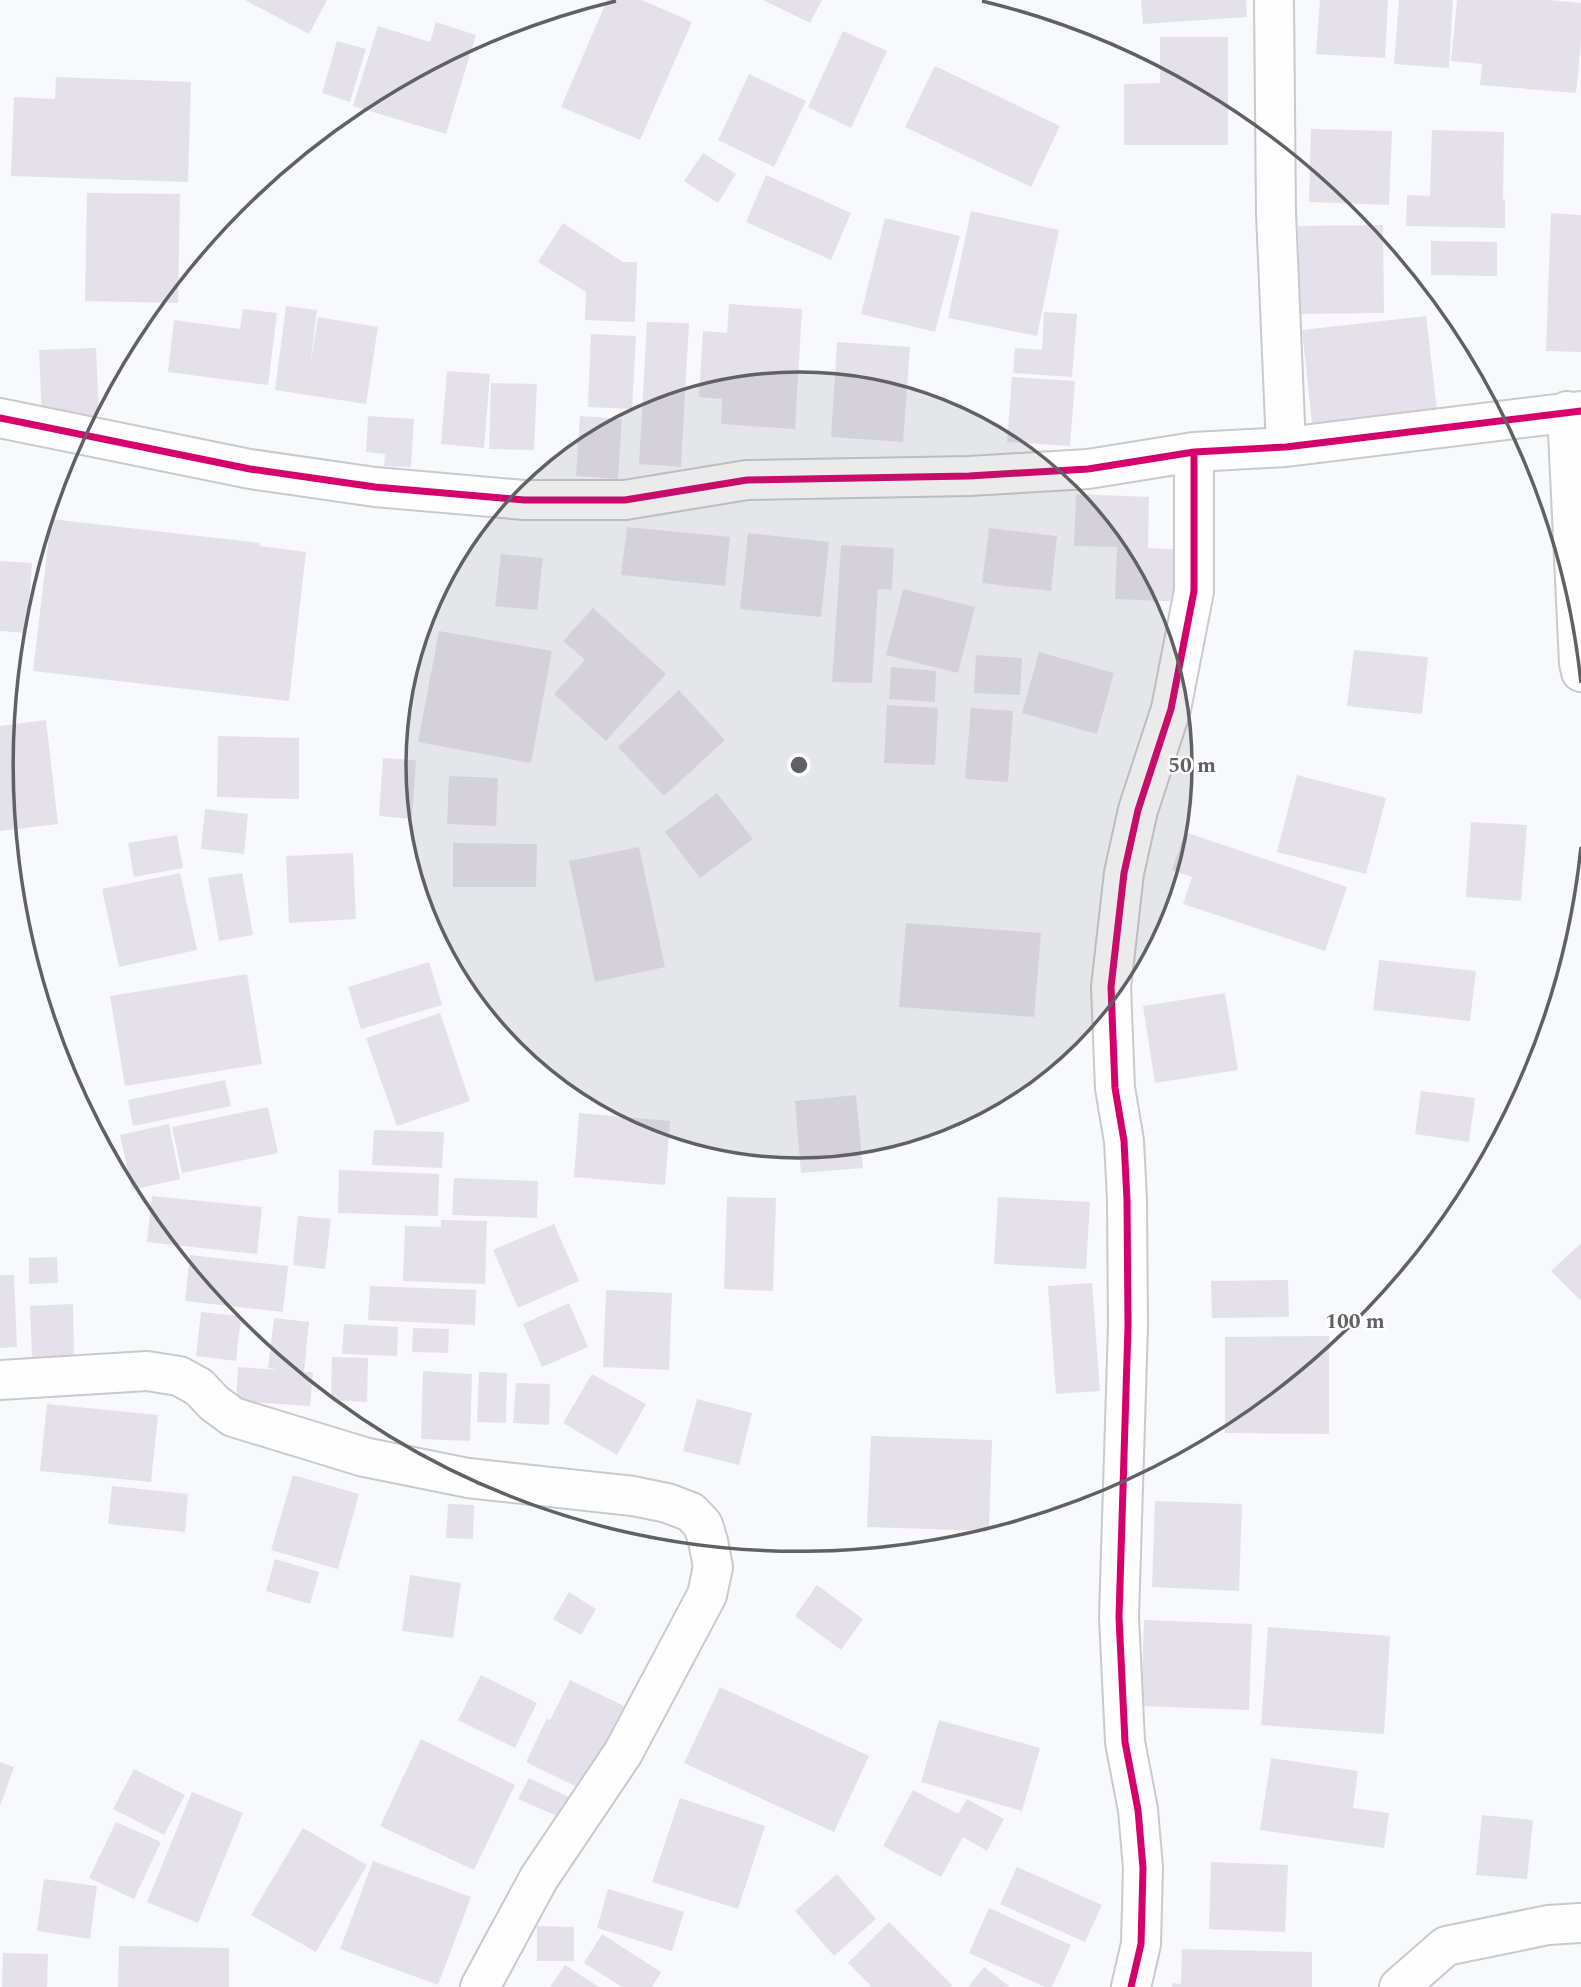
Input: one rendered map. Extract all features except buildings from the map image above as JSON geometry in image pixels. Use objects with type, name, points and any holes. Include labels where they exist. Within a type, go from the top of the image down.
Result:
[{"type":"street","points":[[1274,0],[1276,214],[1286,447]]},
{"type":"street","points":[[0,418],[250,469],[375,487],[524,500],[625,500],[747,480],[969,476],[1088,469],[1194,453],[1286,447],[1574,411],[1581,672]]},
{"type":"street","points":[[1131,1987],[1141,1944],[1143,1868],[1138,1810],[1125,1742],[1119,1617],[1128,1326],[1127,1200],[1124,1141],[1114,1074],[1111,987],[1124,873],[1138,810],[1171,709],[1194,591],[1194,453]]},
{"type":"street","points":[[0,1380],[147,1371],[179,1376],[199,1387],[233,1417],[364,1457],[468,1478],[633,1496],[667,1503],[691,1512],[703,1525],[713,1567],[707,1595],[623,1753],[539,1878],[480,1987]]},
{"type":"street","points":[[1399,1987],[1446,1946],[1548,1925],[1581,1923]]},
{"type":"cycle path","points":[[0,418],[250,469],[375,487],[524,500],[625,500],[747,480],[969,476],[1088,469],[1194,452],[1286,447],[1581,411]]},
{"type":"cycle path","points":[[1131,1987],[1141,1944],[1143,1868],[1138,1810],[1125,1742],[1119,1617],[1128,1326],[1127,1200],[1124,1141],[1115,1088],[1111,987],[1124,873],[1138,810],[1171,709],[1194,591],[1194,452]]}]
